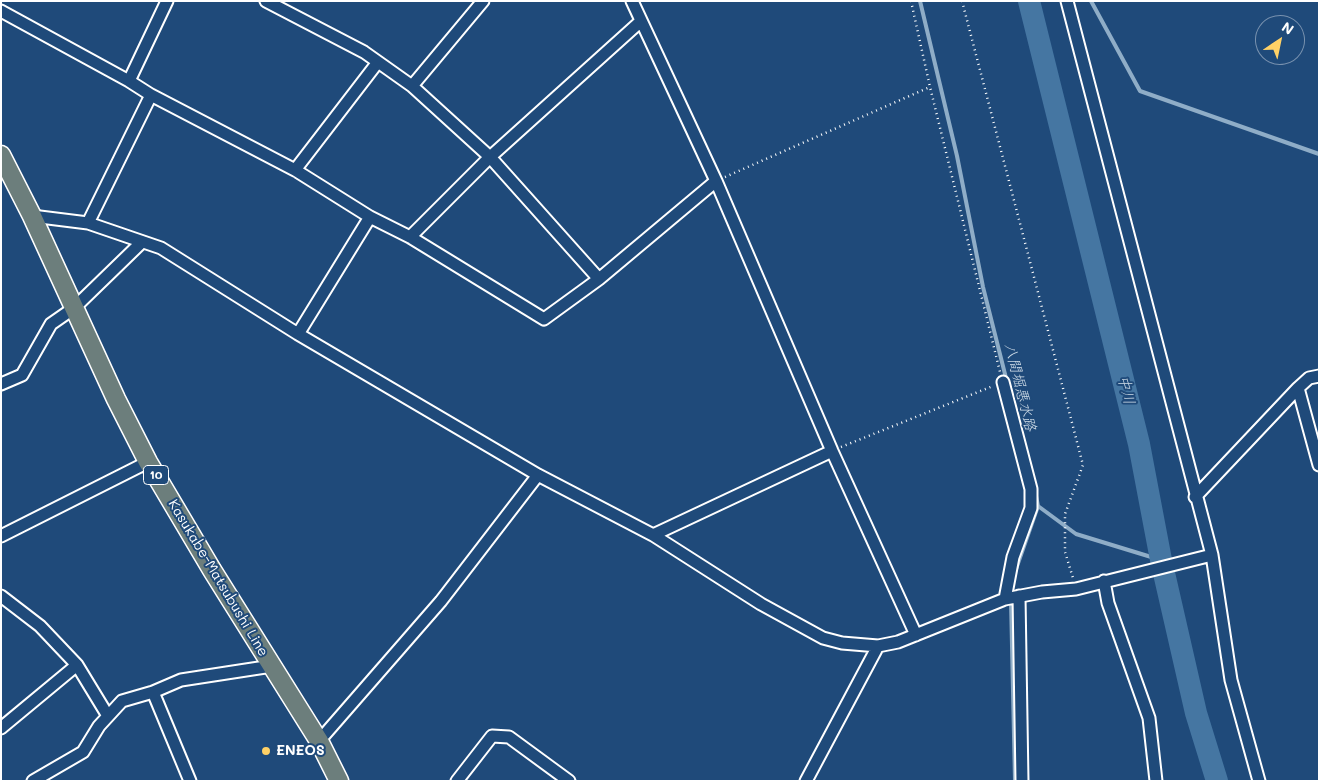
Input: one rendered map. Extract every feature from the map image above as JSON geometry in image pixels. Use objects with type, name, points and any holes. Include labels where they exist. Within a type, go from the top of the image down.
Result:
[{"type":"main road","name":"Kasukabe-Matsubushi Line","points":[[1,155],[32,216],[116,399],[148,462],[319,741],[339,781]]},
{"type":"street","points":[[129,80],[167,1]]},
{"type":"street","points":[[266,1],[364,52],[412,86],[490,157],[599,279]]},
{"type":"street","points":[[412,86],[482,1]]},
{"type":"street","points":[[632,1],[716,181],[832,451],[916,635]]},
{"type":"street","points":[[1067,1],[1212,555],[1231,680],[1259,781]]},
{"type":"street","points":[[1,11],[129,80],[150,95],[295,170],[370,218],[410,237],[544,319],[599,279],[716,181]]},
{"type":"street","points":[[410,237],[490,157],[640,21]]},
{"type":"street","points":[[295,170],[378,62]]},
{"type":"street","points":[[88,223],[150,95]]},
{"type":"street","points":[[32,216],[88,223],[161,248],[298,334],[538,475],[653,535],[761,604],[823,638],[842,644],[878,646],[898,642],[1019,596],[1076,589],[1212,555]]},
{"type":"street","points":[[298,334],[370,218]]},
{"type":"street","points":[[1,384],[22,374],[51,324],[74,308],[142,242]]},
{"type":"street","points":[[1196,497],[1298,388],[1309,378],[1319,376]]},
{"type":"street","points":[[1002,382],[1031,489],[1031,508],[1013,557],[1005,600]]},
{"type":"street","points":[[1298,388],[1319,465]]},
{"type":"street","points":[[653,535],[832,451]]},
{"type":"street","points":[[1,536],[148,462]]},
{"type":"street","points":[[319,741],[441,602],[538,475]]},
{"type":"street","points":[[1104,582],[1108,603],[1149,718],[1156,781]]},
{"type":"street","points":[[1,596],[40,626],[77,665],[108,716]]},
{"type":"street","points":[[1019,596],[1022,781]]},
{"type":"street","points":[[806,781],[878,646]]},
{"type":"street","points":[[1,728],[77,665]]},
{"type":"street","points":[[33,781],[84,752],[99,726],[122,701],[154,692],[181,680],[272,666]]},
{"type":"street","points":[[154,692],[190,781]]},
{"type":"street","points":[[457,781],[492,736],[509,737],[569,781]]},
{"type":"path","points":[[832,451],[1002,382],[911,1]]},
{"type":"path","points":[[962,1],[1083,465],[1065,514],[1065,552],[1076,589]]},
{"type":"path","points":[[716,181],[930,87]]},
{"type":"waterway","name":"八間堀悪水路","points":[[920,1],[957,156],[983,287],[1007,382]]},
{"type":"waterway","name":"中川","points":[[1029,1],[1139,444],[1161,560],[1196,713],[1217,781]]},
{"type":"waterway","points":[[1091,1],[1140,91],[1319,154]]},
{"type":"waterway","name":"八間堀悪水路","points":[[1016,569],[1038,506],[1036,496]]},
{"type":"waterway","points":[[1038,506],[1076,534],[1161,560]]},
{"type":"waterway","name":"八間堀悪水路","points":[[1011,601],[1015,781]]},
{"type":"place","name":"ENEOS","points":[[266,751]]}]
